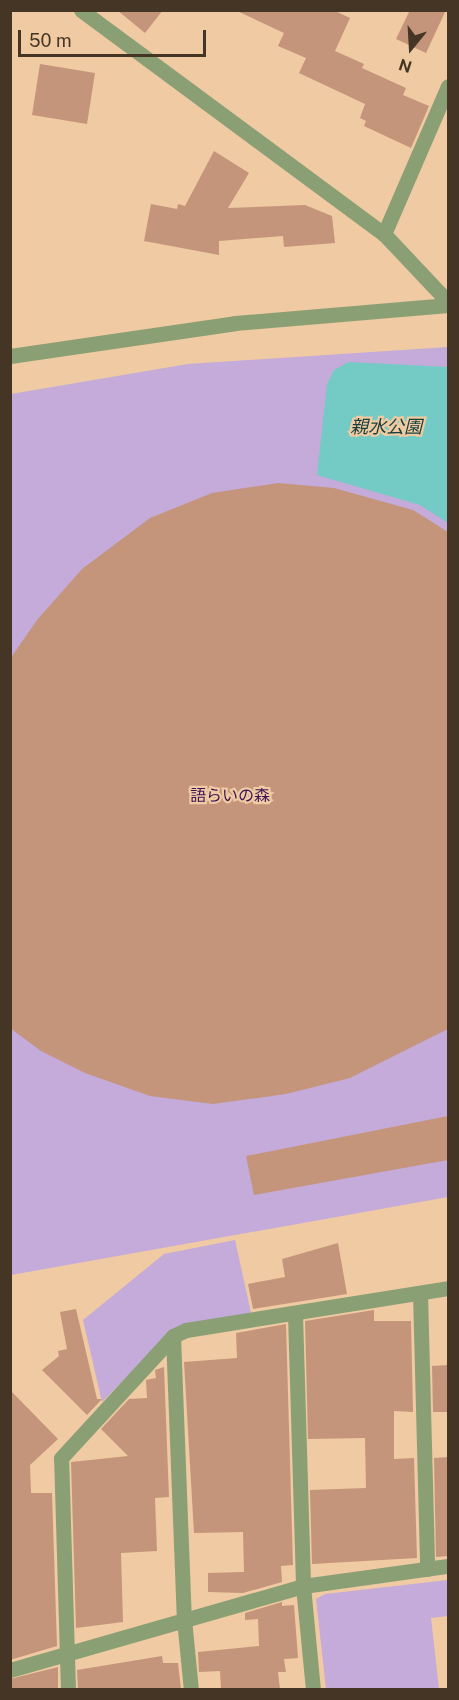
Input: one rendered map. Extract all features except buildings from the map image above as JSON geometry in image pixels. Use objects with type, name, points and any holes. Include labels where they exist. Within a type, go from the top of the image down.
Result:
[{"type":"street","points":[[81,10],[384,234],[448,303]]},
{"type":"street","points":[[384,234],[448,86]]},
{"type":"street","points":[[10,356],[235,323],[448,303]]},
{"type":"street","points":[[68,1689],[64,1657],[61,1458],[173,1336],[186,1330],[448,1288]]},
{"type":"street","points":[[420,1293],[427,1569]]},
{"type":"street","points":[[295,1314],[303,1586],[313,1689]]},
{"type":"street","points":[[173,1336],[184,1619],[191,1689]]},
{"type":"street","points":[[10,1670],[64,1657],[184,1619],[303,1586],[448,1566]]},
{"type":"green space","name":"語らいの森","points":[[448,347],[448,1197],[11,1275],[11,394],[188,364]]},
{"type":"green space","points":[[235,1240],[251,1313],[170,1333],[102,1402],[83,1320],[164,1254]]},
{"type":"green space","points":[[448,1580],[448,1616],[431,1618],[439,1689],[326,1689],[316,1599],[325,1594]]},
{"type":"water","name":"親水公園","points":[[349,362],[448,367],[448,523],[420,505],[317,475],[327,384],[334,370]]}]
